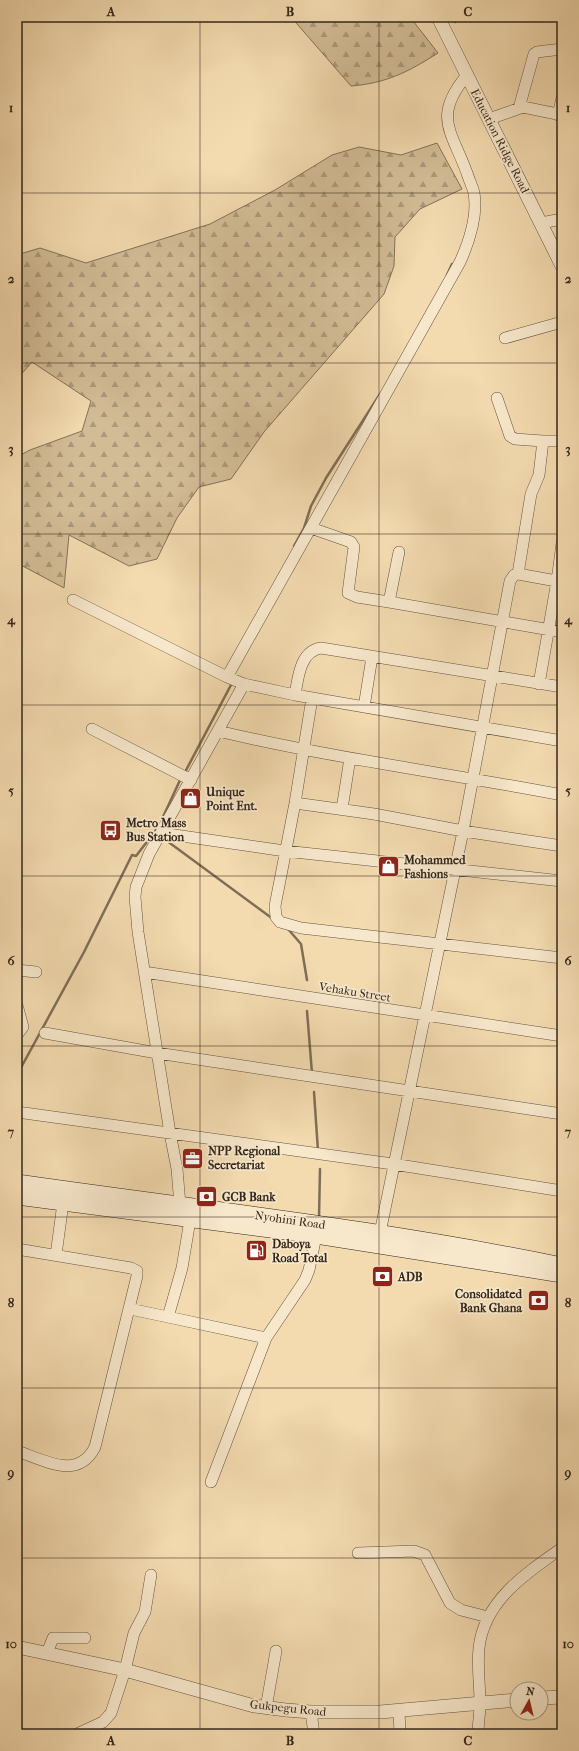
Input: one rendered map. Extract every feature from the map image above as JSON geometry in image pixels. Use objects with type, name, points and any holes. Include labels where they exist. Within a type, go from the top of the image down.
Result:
[{"type":"main road","name":"Nyohini Road","points":[[17,1182],[466,1246],[562,1265]]},
{"type":"main road","name":"Nyohini Road","points":[[17,1197],[316,1236],[562,1275]]},
{"type":"street","name":"Education Ridge Road","points":[[438,17],[542,223],[562,266]]},
{"type":"street","points":[[519,108],[534,54],[537,52],[562,49]]},
{"type":"street","points":[[227,677],[460,262],[466,248],[474,214],[474,193],[447,127],[448,106],[458,86],[467,75]]},
{"type":"street","points":[[489,120],[523,107],[560,115],[562,98]]},
{"type":"street","points":[[542,223],[562,219]]},
{"type":"street","points":[[506,338],[562,322]]},
{"type":"street","points":[[497,398],[510,436],[515,439],[562,441]]},
{"type":"street","points":[[518,574],[531,494],[539,475],[543,441]]},
{"type":"street","points":[[311,528],[351,542],[354,547],[348,585],[348,593],[351,596],[562,632]]},
{"type":"street","points":[[539,684],[548,630],[560,582],[562,543]]},
{"type":"street","points":[[389,602],[399,552]]},
{"type":"street","points":[[380,1233],[393,1164],[463,831],[510,581],[514,575],[518,574],[560,582]]},
{"type":"street","points":[[72,600],[244,684],[295,695],[562,741]]},
{"type":"street","points":[[295,695],[302,664],[310,652],[314,649],[321,648],[492,677],[562,687]]},
{"type":"street","points":[[364,707],[372,657]]},
{"type":"street","points":[[180,1205],[178,1177],[144,972],[136,914],[136,886],[149,854],[244,684]]},
{"type":"street","points":[[312,698],[295,803],[274,912],[276,918],[280,922],[301,928],[439,942],[562,958]]},
{"type":"street","points":[[92,729],[191,780]]},
{"type":"street","points":[[218,731],[304,750],[473,778],[562,796]]},
{"type":"street","points":[[342,809],[350,758]]},
{"type":"street","points":[[295,803],[374,814],[463,831],[562,846]]},
{"type":"street","points":[[161,833],[285,851],[562,882]]},
{"type":"street","points":[[17,970],[36,972]]},
{"type":"street","name":"Vehaku Street","points":[[144,972],[562,1036]]},
{"type":"street","points":[[17,1005],[23,1027],[17,1035]]},
{"type":"street","points":[[45,1033],[157,1053],[562,1114]]},
{"type":"street","points":[[17,1112],[393,1164],[562,1191]]},
{"type":"street","points":[[56,1255],[63,1203]]},
{"type":"street","points":[[168,1317],[182,1268],[190,1220]]},
{"type":"street","points":[[211,1482],[266,1338],[305,1280],[309,1270],[316,1236]]},
{"type":"street","points":[[17,1249],[135,1269],[137,1276],[95,1447],[91,1455],[84,1462],[76,1466],[66,1466],[53,1464],[17,1452]]},
{"type":"street","points":[[130,1309],[266,1338]]},
{"type":"street","points":[[478,1734],[480,1703],[479,1649],[481,1637],[488,1617],[503,1596],[521,1578],[562,1548]]},
{"type":"street","points":[[358,1553],[414,1551],[425,1555],[450,1603],[461,1610],[488,1617]]},
{"type":"street","points":[[77,1734],[98,1725],[108,1718],[125,1670],[134,1633],[145,1612],[151,1575]]},
{"type":"street","points":[[47,1653],[53,1638],[85,1638]]},
{"type":"street","name":"Gukpegu Road","points":[[17,1647],[125,1670],[266,1708],[312,1712],[399,1711],[509,1701]]},
{"type":"street","points":[[266,1708],[276,1651]]},
{"type":"street","points":[[549,1698],[562,1697]]},
{"type":"street","points":[[399,1711],[400,1734]]},
{"type":"street","points":[[312,1712],[314,1734]]},
{"type":"green space","points":[[291,17],[410,17],[438,53],[397,76],[376,82],[351,86]]},
{"type":"green space","points":[[437,143],[462,189],[420,209],[395,237],[394,266],[384,294],[264,432],[231,479],[199,487],[177,518],[157,559],[129,566],[69,535],[64,588],[17,563],[17,457],[30,450],[82,431],[91,401],[32,362],[17,379],[17,255],[40,248],[86,263],[210,224],[275,190],[332,155],[359,147],[401,155]]},
{"type":"waterway","points":[[455,22],[458,17]]},
{"type":"waterway","points":[[447,275],[452,264]]},
{"type":"waterway","points":[[294,546],[304,528],[311,506],[326,478],[380,394]]},
{"type":"waterway","points":[[184,774],[232,683]]},
{"type":"waterway","points":[[163,817],[181,778]]},
{"type":"waterway","points":[[17,1075],[84,952],[132,855],[136,856],[156,830]]},
{"type":"waterway","points":[[163,838],[273,919]]},
{"type":"waterway","points":[[288,929],[301,944],[307,980]]},
{"type":"waterway","points":[[307,1011],[312,1073]]},
{"type":"waterway","points":[[314,1092],[318,1151]]},
{"type":"waterway","points":[[319,1218],[320,1169]]},
{"type":"place","name":"Unique Point Ent.","points":[[191,799]]},
{"type":"place","name":"Metro Mass Bus Station","points":[[111,830]]},
{"type":"place","name":"Mohammed Fashions","points":[[388,867]]},
{"type":"place","name":"NPP Regional Secretariat","points":[[193,1158]]},
{"type":"place","name":"GCB Bank","points":[[207,1197]]},
{"type":"place","name":"Daboya Road Total","points":[[257,1251]]},
{"type":"place","name":"ADB","points":[[382,1277]]},
{"type":"place","name":"Consolidated Bank Ghana","points":[[538,1301]]}]
